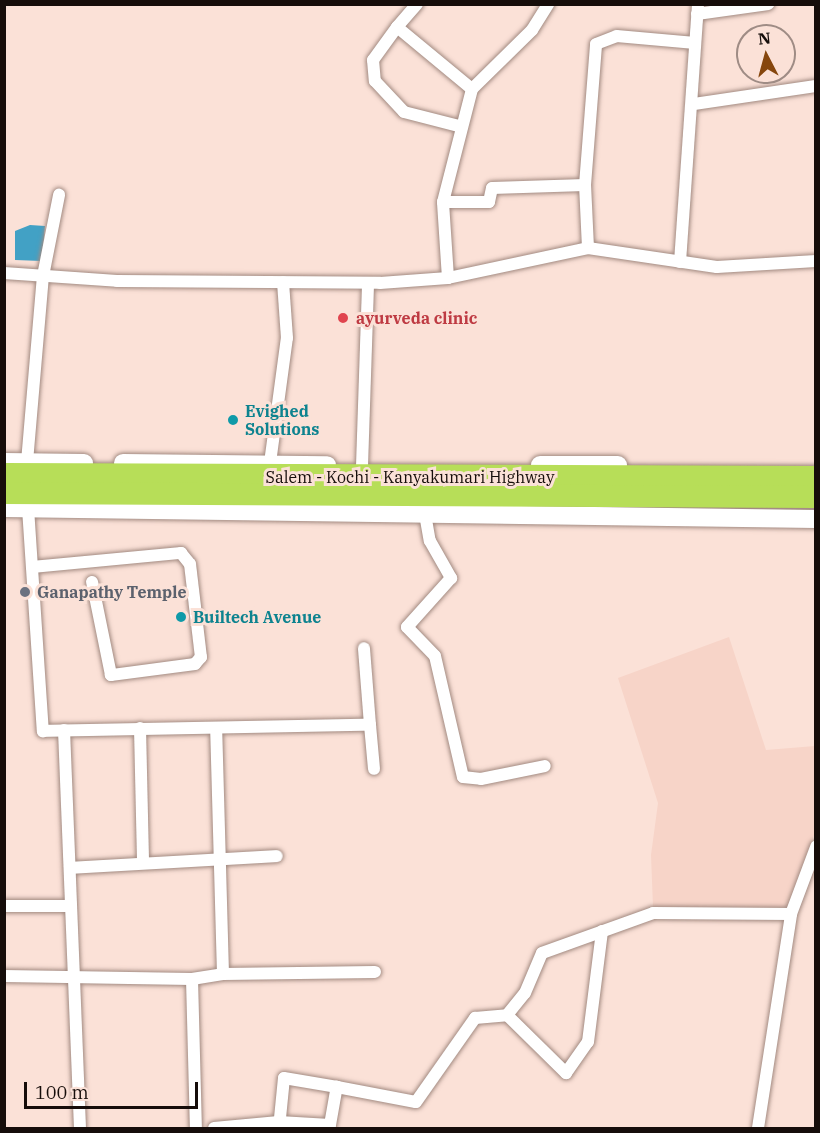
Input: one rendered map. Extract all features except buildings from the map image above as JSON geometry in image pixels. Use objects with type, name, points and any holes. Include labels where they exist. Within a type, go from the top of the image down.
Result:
[{"type":"highway","name":"Salem - Kochi - Kanyakumari Highway","points":[[4,474],[816,477]]},
{"type":"highway","name":"Salem - Kochi - Kanyakumari Highway","points":[[4,493],[816,497]]},
{"type":"street","points":[[417,4],[373,60],[375,81],[404,112],[459,126]]},
{"type":"street","points":[[448,278],[443,202],[459,126],[472,89],[532,30],[548,4]]},
{"type":"street","points":[[680,262],[694,104],[697,10],[768,4]]},
{"type":"street","points":[[397,27],[472,89]]},
{"type":"street","points":[[588,248],[585,185],[596,44],[617,36],[695,43]]},
{"type":"street","points":[[694,104],[816,86]]},
{"type":"street","points":[[443,202],[489,202],[492,188],[585,185]]},
{"type":"street","points":[[27,462],[44,276],[59,195]]},
{"type":"street","points":[[4,273],[44,276],[368,283],[448,278],[588,248],[717,267],[816,261]]},
{"type":"street","points":[[270,464],[287,338],[283,282]]},
{"type":"street","points":[[362,466],[368,283]]},
{"type":"street","points":[[4,462],[816,468]]},
{"type":"street","points":[[4,508],[816,519]]},
{"type":"street","points":[[28,508],[43,730],[370,725]]},
{"type":"street","points":[[426,514],[430,541],[451,578],[407,627],[435,656],[463,777],[481,779],[545,766]]},
{"type":"street","points":[[32,567],[181,554],[190,564],[201,657],[195,664],[111,675],[92,582]]},
{"type":"street","points":[[364,648],[374,769]]},
{"type":"street","points":[[140,728],[143,863]]},
{"type":"street","points":[[216,728],[215,859],[223,974]]},
{"type":"street","points":[[64,730],[80,1128]]},
{"type":"street","points":[[758,1128],[791,914],[816,848]]},
{"type":"street","points":[[70,868],[277,856]]},
{"type":"street","points":[[4,906],[71,906]]},
{"type":"street","points":[[279,1125],[284,1078],[416,1102],[475,1018],[507,1015],[525,993],[543,953],[653,912],[791,914]]},
{"type":"street","points":[[507,1015],[566,1073],[588,1042],[602,931]]},
{"type":"street","points":[[4,976],[74,975],[192,979],[223,974],[375,972]]},
{"type":"street","points":[[192,979],[196,1128]]},
{"type":"street","points":[[214,1128],[279,1125],[335,1127],[337,1087]]},
{"type":"shaded area","points":[[729,637],[766,750],[815,746],[815,832],[788,911],[653,907],[651,855],[658,803],[618,678]]},
{"type":"water","points":[[30,225],[45,226],[42,261],[15,260],[15,231]]},
{"type":"place","name":"ayurveda clinic","points":[[343,318]]},
{"type":"place","name":"Evighed Solutions","points":[[233,420]]},
{"type":"place","name":"Ganapathy Temple","points":[[25,592]]},
{"type":"place","name":"Builtech Avenue","points":[[181,617]]}]
